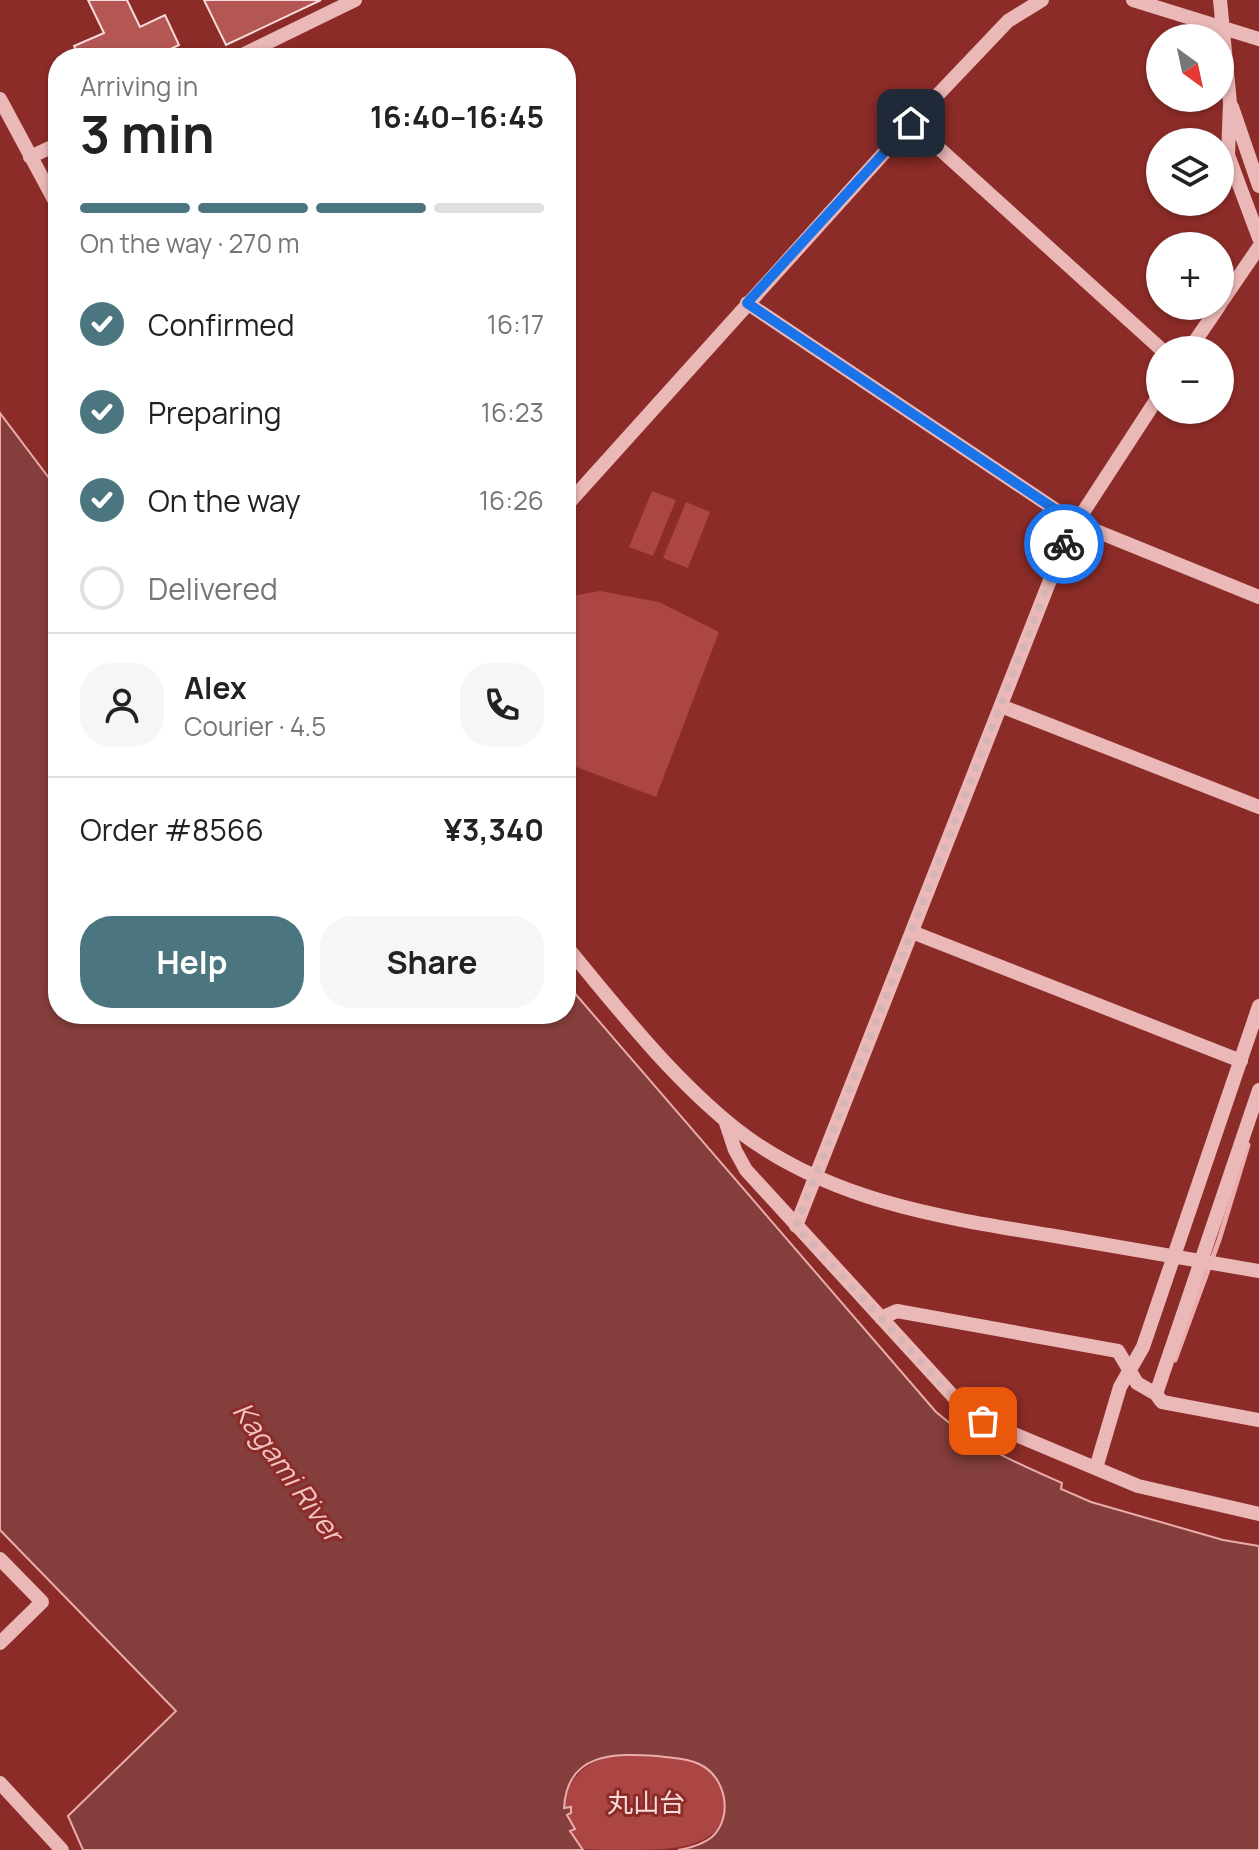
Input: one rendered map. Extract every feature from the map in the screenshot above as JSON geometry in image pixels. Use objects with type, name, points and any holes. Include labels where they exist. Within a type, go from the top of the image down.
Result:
[{"type":"street","points":[[257,48],[355,0]]},
{"type":"street","points":[[576,495],[911,123],[1008,21],[1042,0]]},
{"type":"street","points":[[1133,0],[1216,24]]},
{"type":"street","points":[[1219,24],[1220,0]]},
{"type":"street","points":[[1234,30],[1259,39]]},
{"type":"street","points":[[0,99],[48,189]]},
{"type":"street","points":[[1230,112],[1228,155],[1259,238]]},
{"type":"street","points":[[1233,112],[1259,186]]},
{"type":"street","points":[[911,123],[1147,336]]},
{"type":"street","points":[[30,157],[48,149]]},
{"type":"street","points":[[1234,284],[1259,247]]},
{"type":"street","points":[[747,303],[1074,522],[1259,597]]},
{"type":"street","points":[[796,1226],[1074,522],[1146,415]]},
{"type":"street","points":[[1001,706],[1259,807]]},
{"type":"street","points":[[912,932],[1241,1061]]},
{"type":"street","points":[[576,958],[672,1069],[725,1119],[815,1176],[898,1208],[1259,1271]]},
{"type":"street","points":[[1096,1468],[1129,1366],[1143,1347],[1259,1006]]},
{"type":"street","points":[[1156,1394],[1259,1090]]},
{"type":"street","points":[[725,1119],[735,1150],[746,1170],[962,1406],[983,1421],[1138,1486],[1259,1514]]},
{"type":"street","points":[[881,1318],[897,1311],[1118,1351],[1137,1383],[1156,1394],[1162,1402],[1259,1420]]},
{"type":"street","points":[[0,1559],[42,1602],[0,1643]]},
{"type":"street","points":[[0,1783],[62,1850]]},
{"type":"green space","points":[[652,491],[676,500],[653,556],[629,547]]},
{"type":"green space","points":[[686,502],[710,512],[688,568],[663,558]]},
{"type":"green space","points":[[600,591],[659,602],[719,632],[656,797],[576,767],[576,595]]},
{"type":"green space","name":"丸山台","points":[[620,1753],[681,1758],[708,1769],[724,1797],[724,1814],[718,1828],[708,1837],[678,1847],[581,1849],[566,1818],[565,1803],[569,1789],[576,1776],[588,1766]]},
{"type":"water","name":"Kagami River","points":[[0,413],[48,477],[48,1024],[576,1024],[576,995],[936,1412],[950,1424],[981,1444],[1062,1483],[1061,1489],[1091,1502],[1223,1540],[1259,1546],[1259,1850],[678,1850],[704,1842],[719,1829],[725,1808],[716,1778],[708,1770],[684,1759],[625,1755],[610,1756],[584,1766],[567,1790],[564,1808],[571,1807],[571,1813],[567,1815],[575,1829],[570,1831],[583,1850],[83,1850],[68,1816],[176,1711],[0,1530]]},
{"type":"building","points":[[88,0],[127,0],[140,27],[165,15],[179,45],[173,48],[74,46],[104,33]]},
{"type":"building","points":[[204,0],[321,0],[226,45]]},
{"type":"waterway","points":[[1175,1360],[1219,1240],[1248,1145]]},
{"type":"way so far","points":[[983,1421],[962,1406],[796,1226],[1064,544]]},
{"type":"route","points":[[911,123],[747,303],[1074,522],[1064,544]]}]
